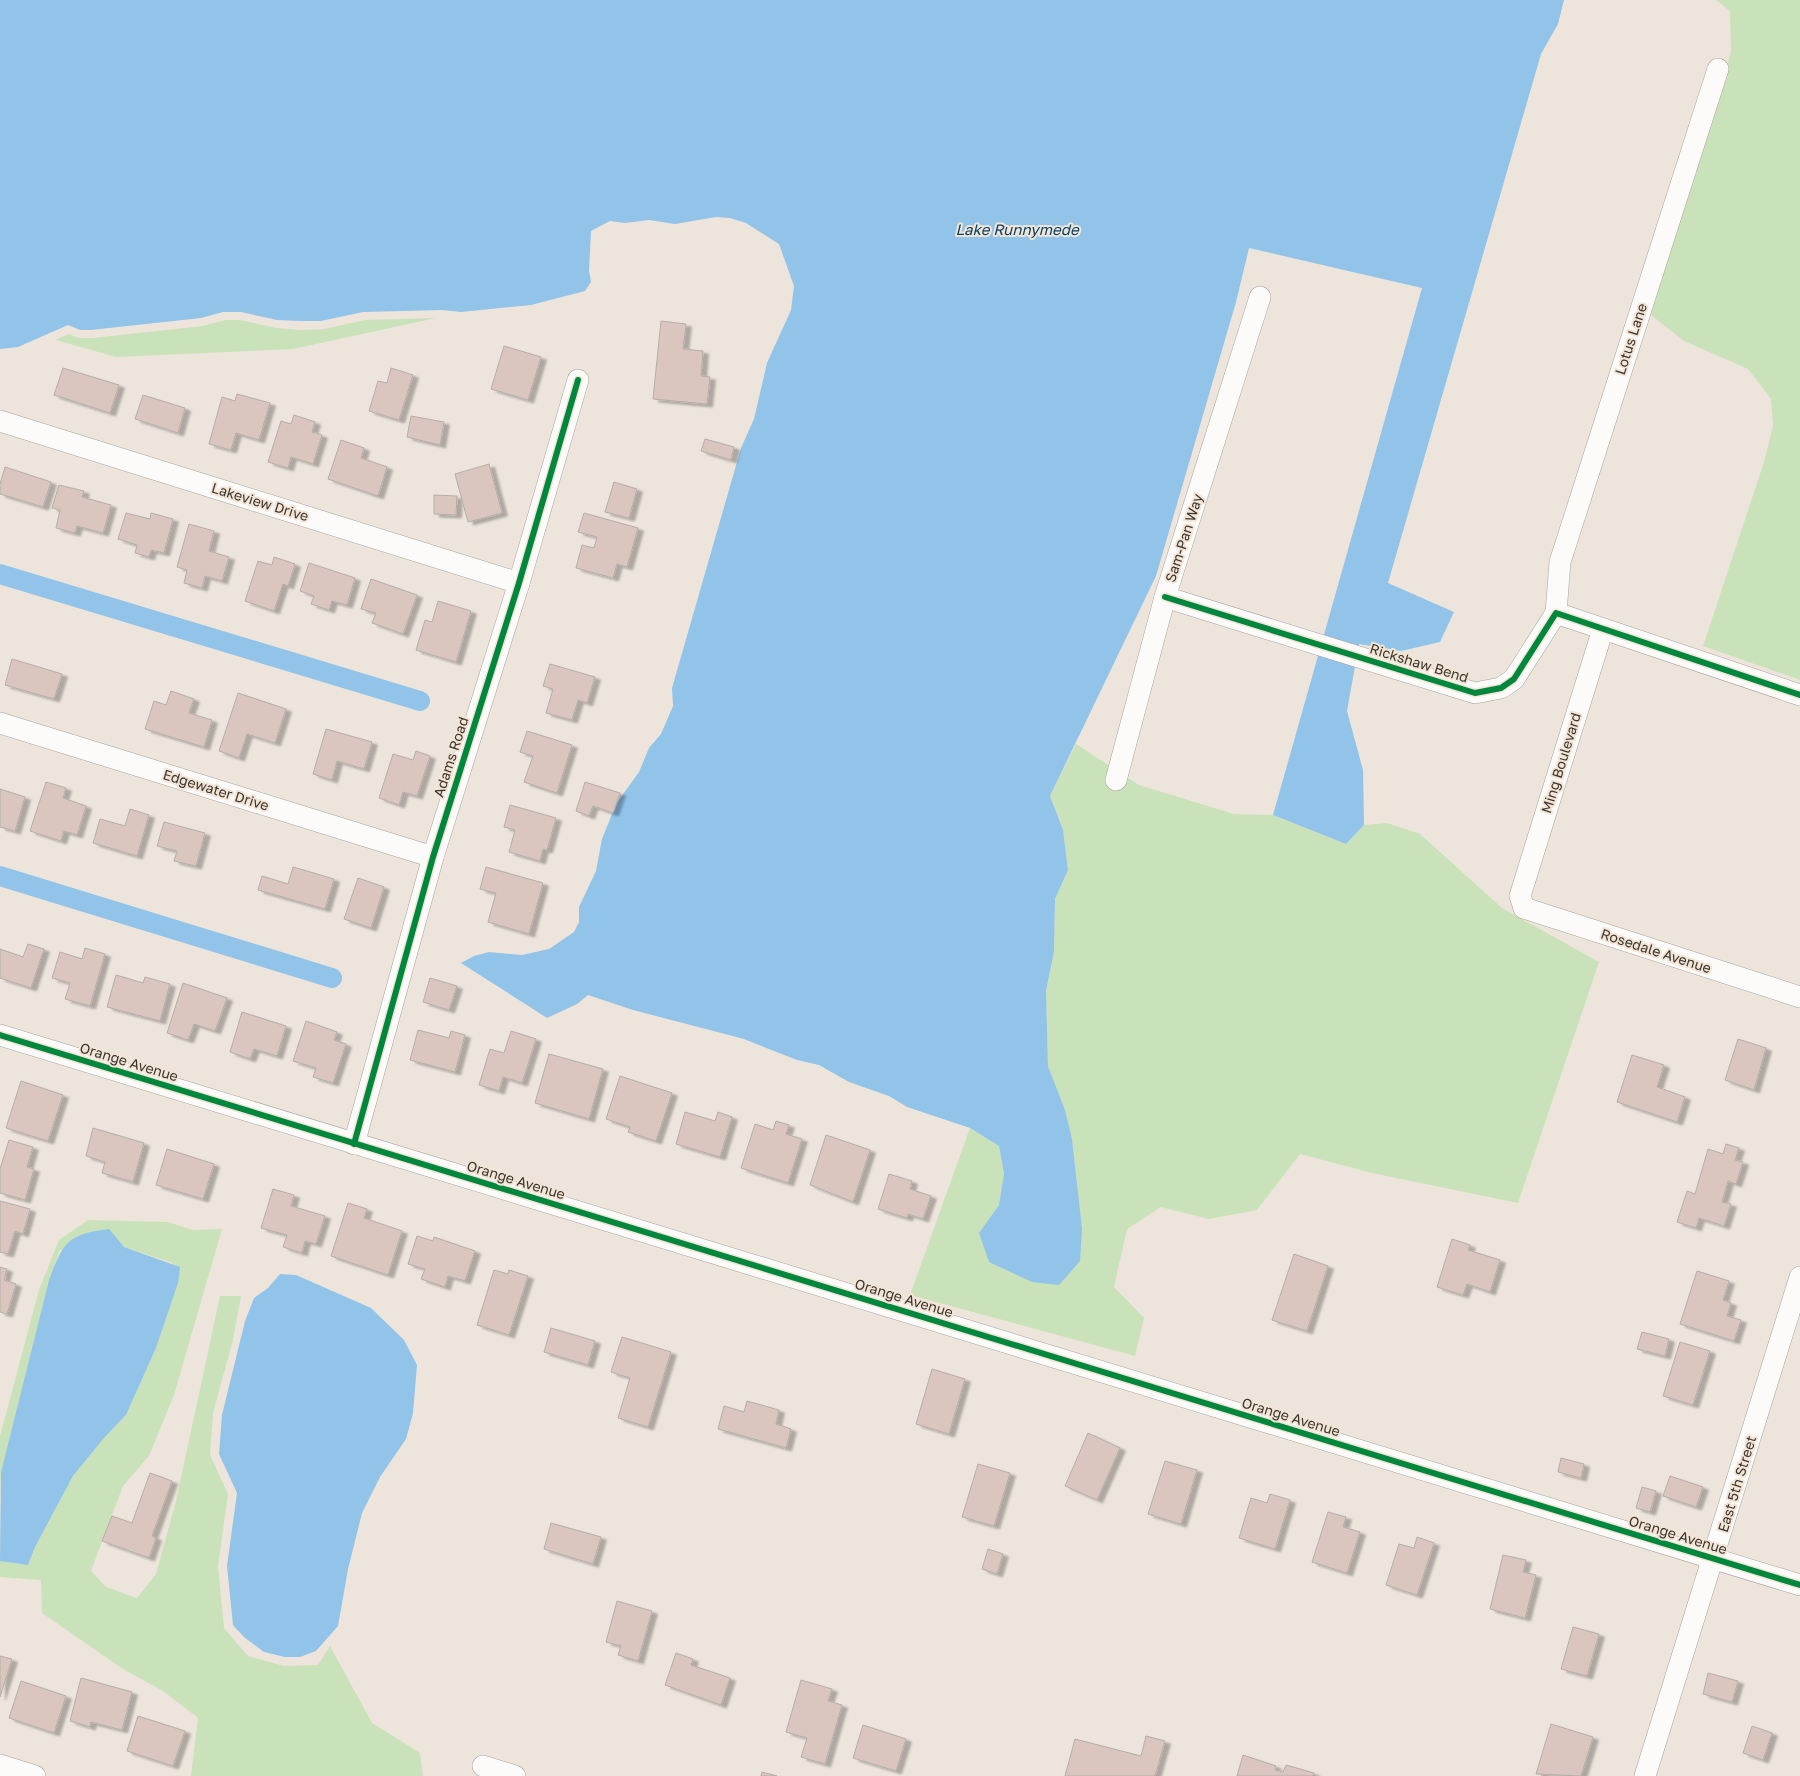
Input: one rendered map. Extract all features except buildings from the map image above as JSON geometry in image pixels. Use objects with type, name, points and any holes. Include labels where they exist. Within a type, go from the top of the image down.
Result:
[{"type":"street","name":"Lotus Lane","points":[[1556,613],[1560,562],[1718,68]]},
{"type":"street","name":"Sam-Pan Way","points":[[1116,780],[1165,597],[1260,297]]},
{"type":"street","name":"Adams Road","points":[[354,1144],[433,856],[519,583],[578,380]]},
{"type":"street","name":"Lakeview Drive","points":[[0,421],[519,583]]},
{"type":"street","name":"Rickshaw Bend","points":[[1165,597],[1475,693],[1489,692],[1501,688],[1514,679],[1556,613]]},
{"type":"street","points":[[1556,613],[1800,695]]},
{"type":"street","name":"Ming Boulevard","points":[[1520,896],[1603,629]]},
{"type":"street","name":"Edgewater Drive","points":[[0,723],[433,856]]},
{"type":"street","name":"Rosedale Avenue","points":[[1520,896],[1524,908],[1800,997]]},
{"type":"street","name":"Orange Avenue","points":[[0,1035],[1800,1585]]},
{"type":"street","name":"East 5th Street","points":[[1646,1776],[1800,1277]]},
{"type":"street","points":[[0,1765],[34,1776]]},
{"type":"street","points":[[483,1766],[515,1776]]},
{"type":"green space","points":[[1716,0],[1800,0],[1800,680],[1703,646],[1764,462],[1773,426],[1771,399],[1748,369],[1684,341],[1651,315],[1731,52],[1730,11]]},
{"type":"green space","points":[[436,318],[293,349],[116,357],[56,340],[68,334],[79,338],[93,338],[203,326],[225,320],[240,320],[276,328],[301,330],[324,329],[365,320]]},
{"type":"green space","points":[[1076,744],[1139,785],[1234,814],[1273,815],[1346,844],[1364,825],[1387,823],[1420,834],[1502,908],[1599,962],[1518,1203],[1372,1173],[1300,1154],[1257,1210],[1209,1219],[1161,1207],[1127,1229],[1114,1287],[1144,1318],[1135,1356],[910,1295],[970,1128],[999,1146],[1004,1175],[999,1205],[979,1233],[1082,1228],[1072,1139],[1065,1110],[1048,1066],[1046,991],[1054,952],[1055,899],[1068,870],[1063,830],[1050,796]]},
{"type":"green space","points":[[88,1220],[168,1222],[193,1230],[222,1229],[174,1395],[149,1456],[123,1486],[91,1571],[106,1587],[137,1598],[156,1574],[176,1501],[220,1296],[241,1296],[233,1340],[213,1413],[210,1455],[228,1494],[218,1566],[224,1628],[248,1656],[284,1666],[318,1665],[330,1646],[372,1723],[420,1753],[423,1776],[191,1776],[198,1718],[163,1691],[123,1669],[42,1613],[41,1580],[0,1577],[0,1561],[28,1565],[35,1547],[73,1476],[103,1439],[126,1415],[156,1348],[178,1283],[173,1263],[124,1247],[60,1250],[49,1280],[1,1472],[0,1495],[0,1436],[39,1290],[59,1240]]},
{"type":"water","name":"Lake Runnymede","points":[[0,0],[1564,0],[1558,24],[1541,54],[1388,583],[1454,612],[1440,642],[1401,651],[1359,644],[1347,711],[1363,770],[1364,825],[1346,844],[1273,815],[1422,288],[1249,248],[1236,302],[1156,576],[1050,796],[1063,830],[1068,870],[1055,899],[1054,952],[1046,991],[1048,1066],[1065,1110],[1072,1139],[1082,1228],[1080,1261],[1059,1285],[1032,1282],[989,1262],[979,1233],[999,1205],[1004,1174],[999,1146],[970,1128],[907,1107],[889,1096],[849,1082],[819,1065],[797,1060],[744,1039],[633,1010],[588,995],[577,1004],[547,1018],[461,963],[474,956],[489,952],[522,955],[549,949],[574,932],[579,922],[579,907],[596,871],[602,839],[616,804],[639,772],[649,748],[661,734],[673,706],[672,688],[741,448],[754,419],[767,363],[791,310],[794,286],[779,244],[746,223],[730,218],[716,217],[675,224],[649,220],[625,223],[610,221],[591,231],[589,271],[591,282],[585,291],[531,305],[461,312],[442,310],[363,312],[321,321],[277,320],[241,312],[223,312],[201,318],[91,330],[80,330],[68,325],[18,347],[0,349]]},
{"type":"water","points":[[109,1229],[124,1247],[180,1267],[178,1283],[156,1348],[126,1415],[103,1439],[73,1476],[35,1547],[28,1565],[0,1561],[1,1472],[49,1280],[58,1257],[68,1242],[84,1234]]},
{"type":"water","points":[[280,1274],[296,1275],[371,1308],[404,1340],[417,1365],[413,1413],[406,1439],[380,1477],[362,1513],[348,1569],[338,1626],[316,1651],[300,1657],[285,1657],[264,1652],[244,1637],[233,1625],[227,1566],[237,1493],[219,1454],[222,1415],[245,1321],[254,1298],[268,1288]]},
{"type":"waterway","points":[[0,574],[420,701]]},
{"type":"waterway","points":[[0,876],[332,978]]},
{"type":"cycle path","points":[[354,1144],[433,857],[519,583],[578,380]]},
{"type":"cycle path","points":[[1165,597],[1475,693],[1501,688],[1514,679],[1556,613],[1800,695]]},
{"type":"cycle path","points":[[0,1035],[1800,1585]]}]
